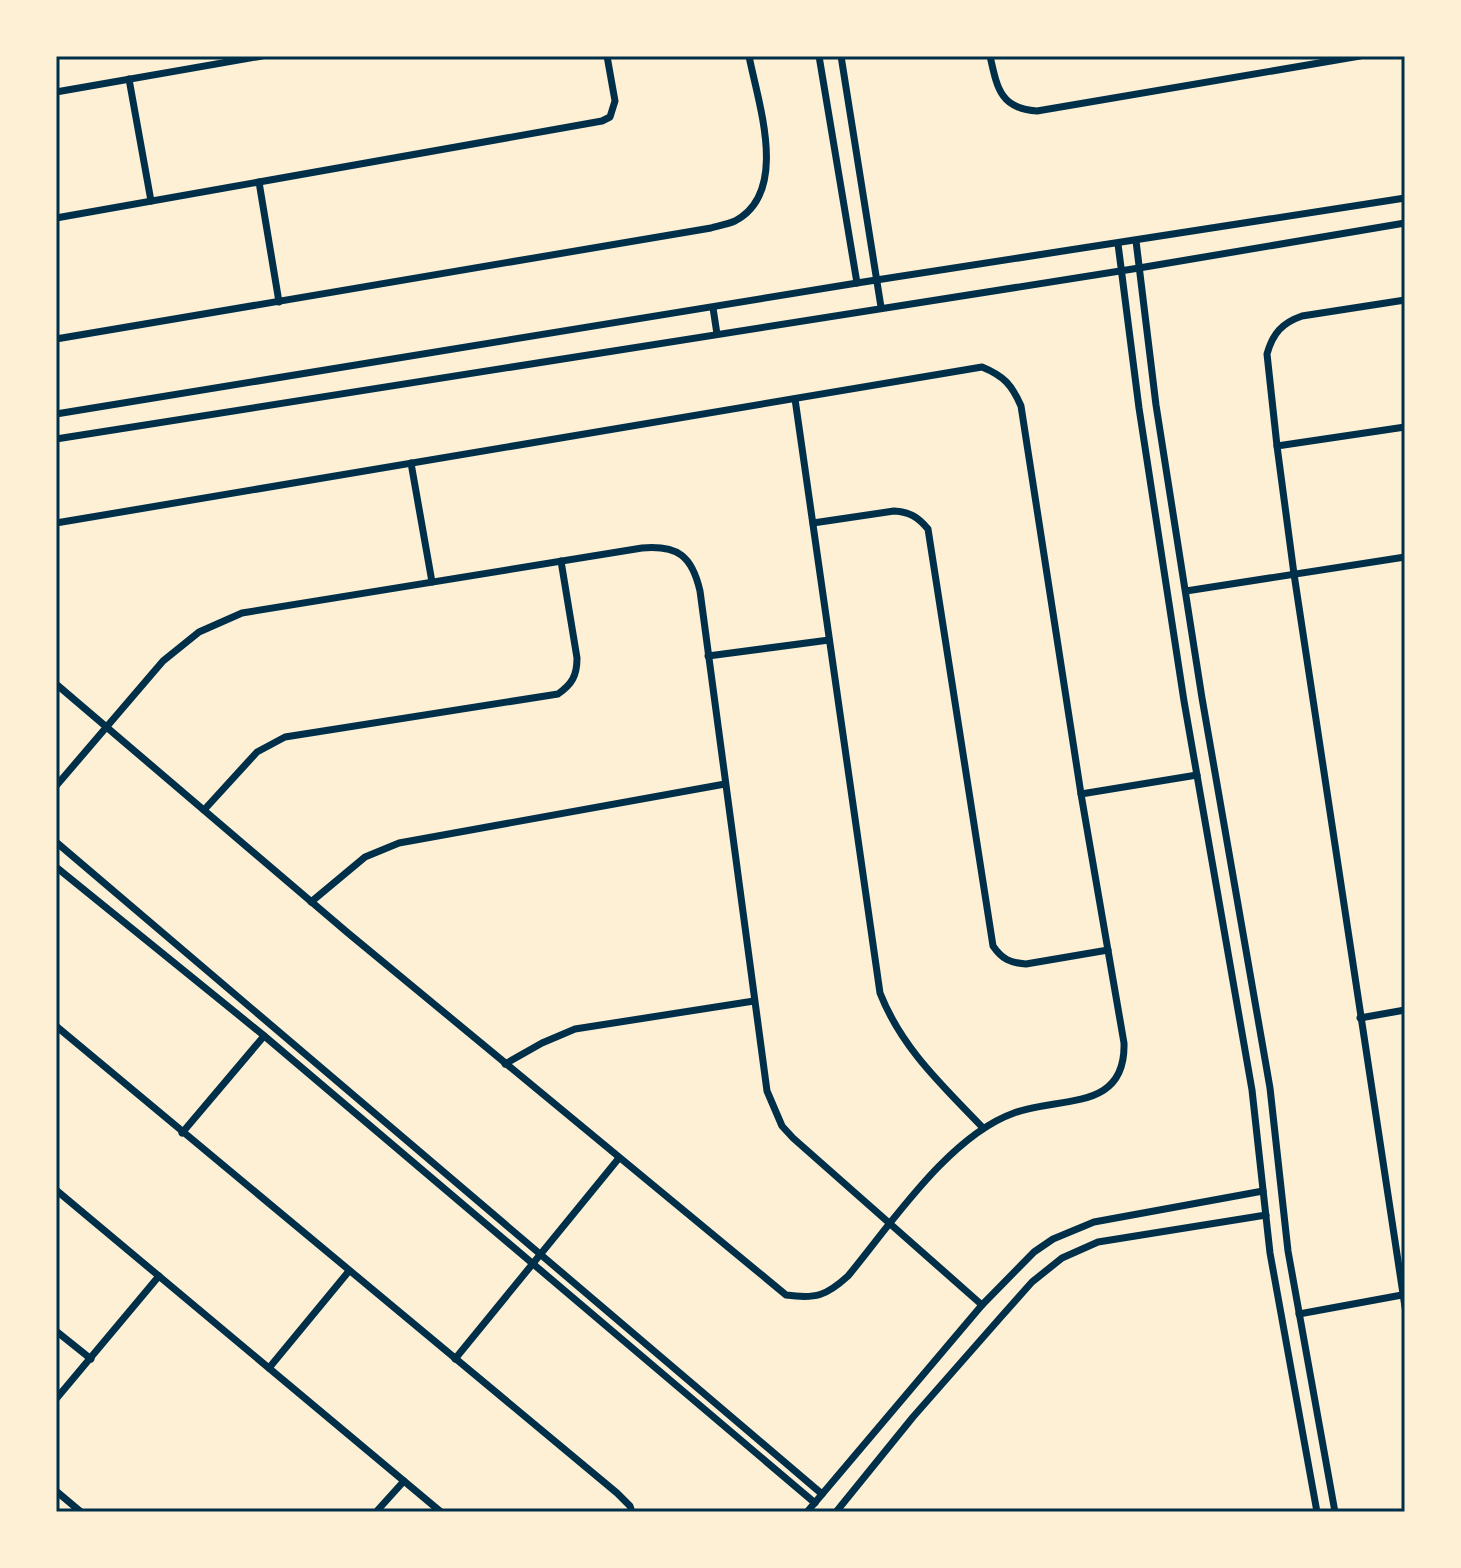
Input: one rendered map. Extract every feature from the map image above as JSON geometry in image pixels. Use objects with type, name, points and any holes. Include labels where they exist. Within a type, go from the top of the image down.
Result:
[{"type":"street","points":[[56,92],[262,56]]},
{"type":"street","points":[[56,218],[602,121],[610,117],[615,101],[607,56]]},
{"type":"street","points":[[56,339],[695,231],[736,220],[755,203],[766,179],[767,153],[749,56]]},
{"type":"street","points":[[819,56],[857,283]]},
{"type":"street","points":[[841,56],[881,307]]},
{"type":"street","points":[[990,56],[1000,93],[1010,104],[1022,110],[1037,111],[1360,56]]},
{"type":"street","points":[[129,79],[151,201]]},
{"type":"street","points":[[259,182],[279,302]]},
{"type":"street","points":[[56,414],[857,283],[1405,198]]},
{"type":"street","points":[[56,439],[1122,271],[1405,223]]},
{"type":"street","points":[[1136,241],[1156,405],[1202,698],[1270,1088],[1288,1251],[1335,1512]]},
{"type":"street","points":[[1118,244],[1139,408],[1184,701],[1252,1090],[1270,1253],[1317,1512]]},
{"type":"street","points":[[1405,300],[1289,320],[1278,329],[1267,354],[1294,574],[1405,1307]]},
{"type":"street","points":[[713,308],[717,334]]},
{"type":"street","points":[[56,523],[982,367],[999,374],[1013,387],[1021,406],[1081,794],[1124,1043],[1124,1063],[1116,1081],[1101,1093],[1014,1113],[983,1128],[941,1164],[831,1292],[809,1298],[786,1295],[311,902],[56,684]]},
{"type":"street","points":[[795,399],[880,993],[891,1021],[907,1045],[983,1128]]},
{"type":"street","points":[[1277,446],[1405,427]]},
{"type":"street","points":[[411,463],[432,582]]},
{"type":"street","points":[[813,523],[894,511],[907,512],[919,518],[928,529],[993,946],[1001,957],[1012,963],[1026,964],[1108,950]]},
{"type":"street","points":[[56,786],[163,661],[199,632],[242,613],[663,546],[682,555],[695,570],[767,1091],[782,1126],[806,1150],[982,1305]]},
{"type":"street","points":[[1186,591],[1405,557]]},
{"type":"street","points":[[204,810],[257,752],[285,737],[558,694],[570,686],[577,673],[577,658],[561,561]]},
{"type":"street","points":[[708,656],[829,640]]},
{"type":"street","points":[[1184,701],[1202,698]]},
{"type":"street","points":[[1081,794],[1197,775]]},
{"type":"street","points":[[311,902],[365,857],[399,843],[725,784]]},
{"type":"street","points":[[56,842],[822,1494]]},
{"type":"street","points":[[56,867],[264,1036],[815,1503]]},
{"type":"street","points":[[505,1064],[575,1029],[754,1001]]},
{"type":"street","points":[[1360,1018],[1405,1010]]},
{"type":"street","points":[[56,1026],[617,1493],[632,1512]]},
{"type":"street","points":[[182,1133],[264,1036]]},
{"type":"street","points":[[455,1359],[619,1158]]},
{"type":"street","points":[[56,1190],[441,1512]]},
{"type":"street","points":[[807,1512],[982,1305],[1034,1252],[1073,1229],[1094,1222],[1263,1191]]},
{"type":"street","points":[[836,1512],[913,1417],[1032,1282],[1062,1258],[1098,1242],[1266,1215]]},
{"type":"street","points":[[1270,1253],[1288,1251]]},
{"type":"street","points":[[269,1368],[349,1271]]},
{"type":"street","points":[[56,1399],[159,1276]]},
{"type":"street","points":[[1299,1314],[1402,1295]]},
{"type":"street","points":[[56,1331],[91,1359]]},
{"type":"street","points":[[898,1403],[913,1417]]},
{"type":"street","points":[[1310,1475],[1327,1471]]},
{"type":"street","points":[[376,1512],[404,1481]]},
{"type":"street","points":[[56,1491],[81,1512]]}]
